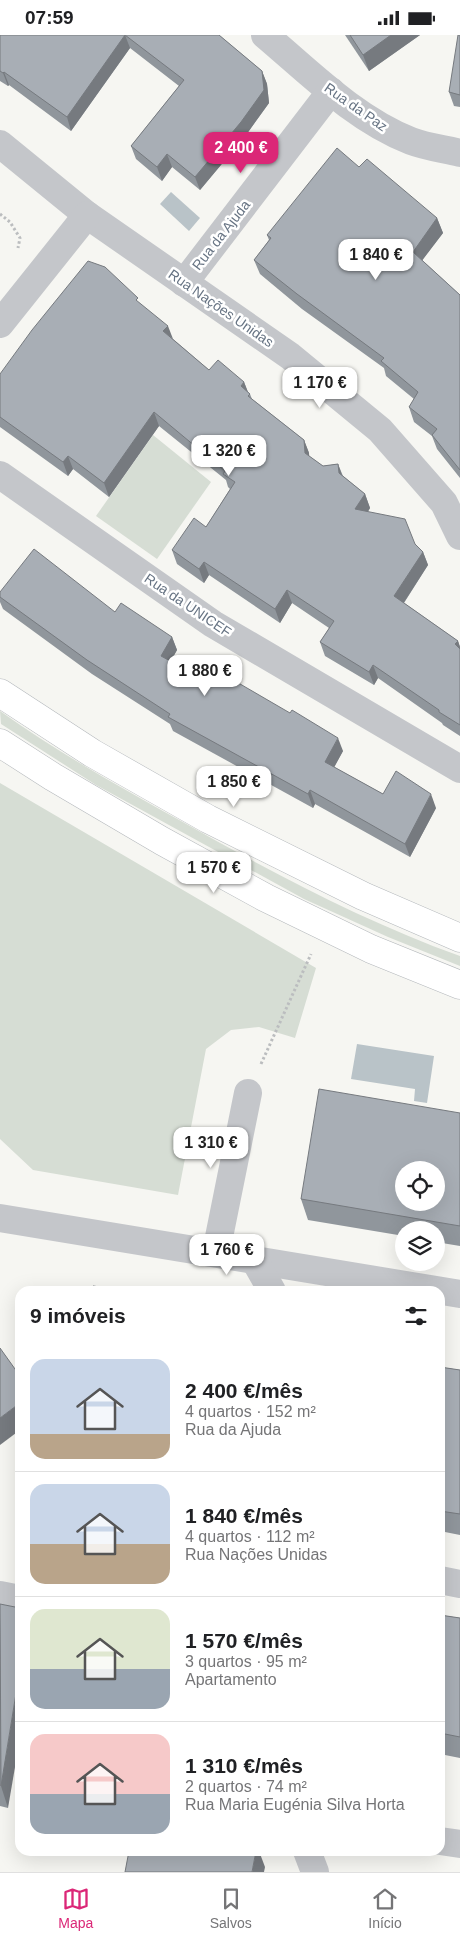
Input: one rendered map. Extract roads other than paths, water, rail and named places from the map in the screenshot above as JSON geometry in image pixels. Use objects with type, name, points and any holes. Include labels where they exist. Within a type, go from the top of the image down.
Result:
[{"type":"main road","points":[[0,693],[92,753],[208,819],[363,896],[460,938]]},
{"type":"main road","points":[[0,743],[53,777],[162,841],[266,898],[371,949],[460,985]]},
{"type":"street","name":"Rua da Paz","points":[[265,35],[331,91],[376,124],[412,141],[460,153]]},
{"type":"street","name":"Rua da Ajuda","points":[[184,283],[331,91]]},
{"type":"street","name":"Rua Nações Unidas","points":[[0,144],[87,215],[290,356],[380,430],[444,503],[460,536]]},
{"type":"street","points":[[0,324],[87,215]]},
{"type":"street","name":"Rua da UNICEF","points":[[0,475],[213,624],[460,769]]},
{"type":"street","points":[[216,1252],[248,1093]]},
{"type":"street","points":[[0,1218],[216,1252],[413,1286]]},
{"type":"street","points":[[254,1259],[269,1286]]},
{"type":"street","points":[[445,1291],[460,1294]]},
{"type":"street","points":[[445,1581],[460,1584]]},
{"type":"street","points":[[0,1595],[15,1598]]},
{"type":"street","points":[[445,1842],[460,1844]]},
{"type":"street","points":[[309,1856],[315,1872]]}]
